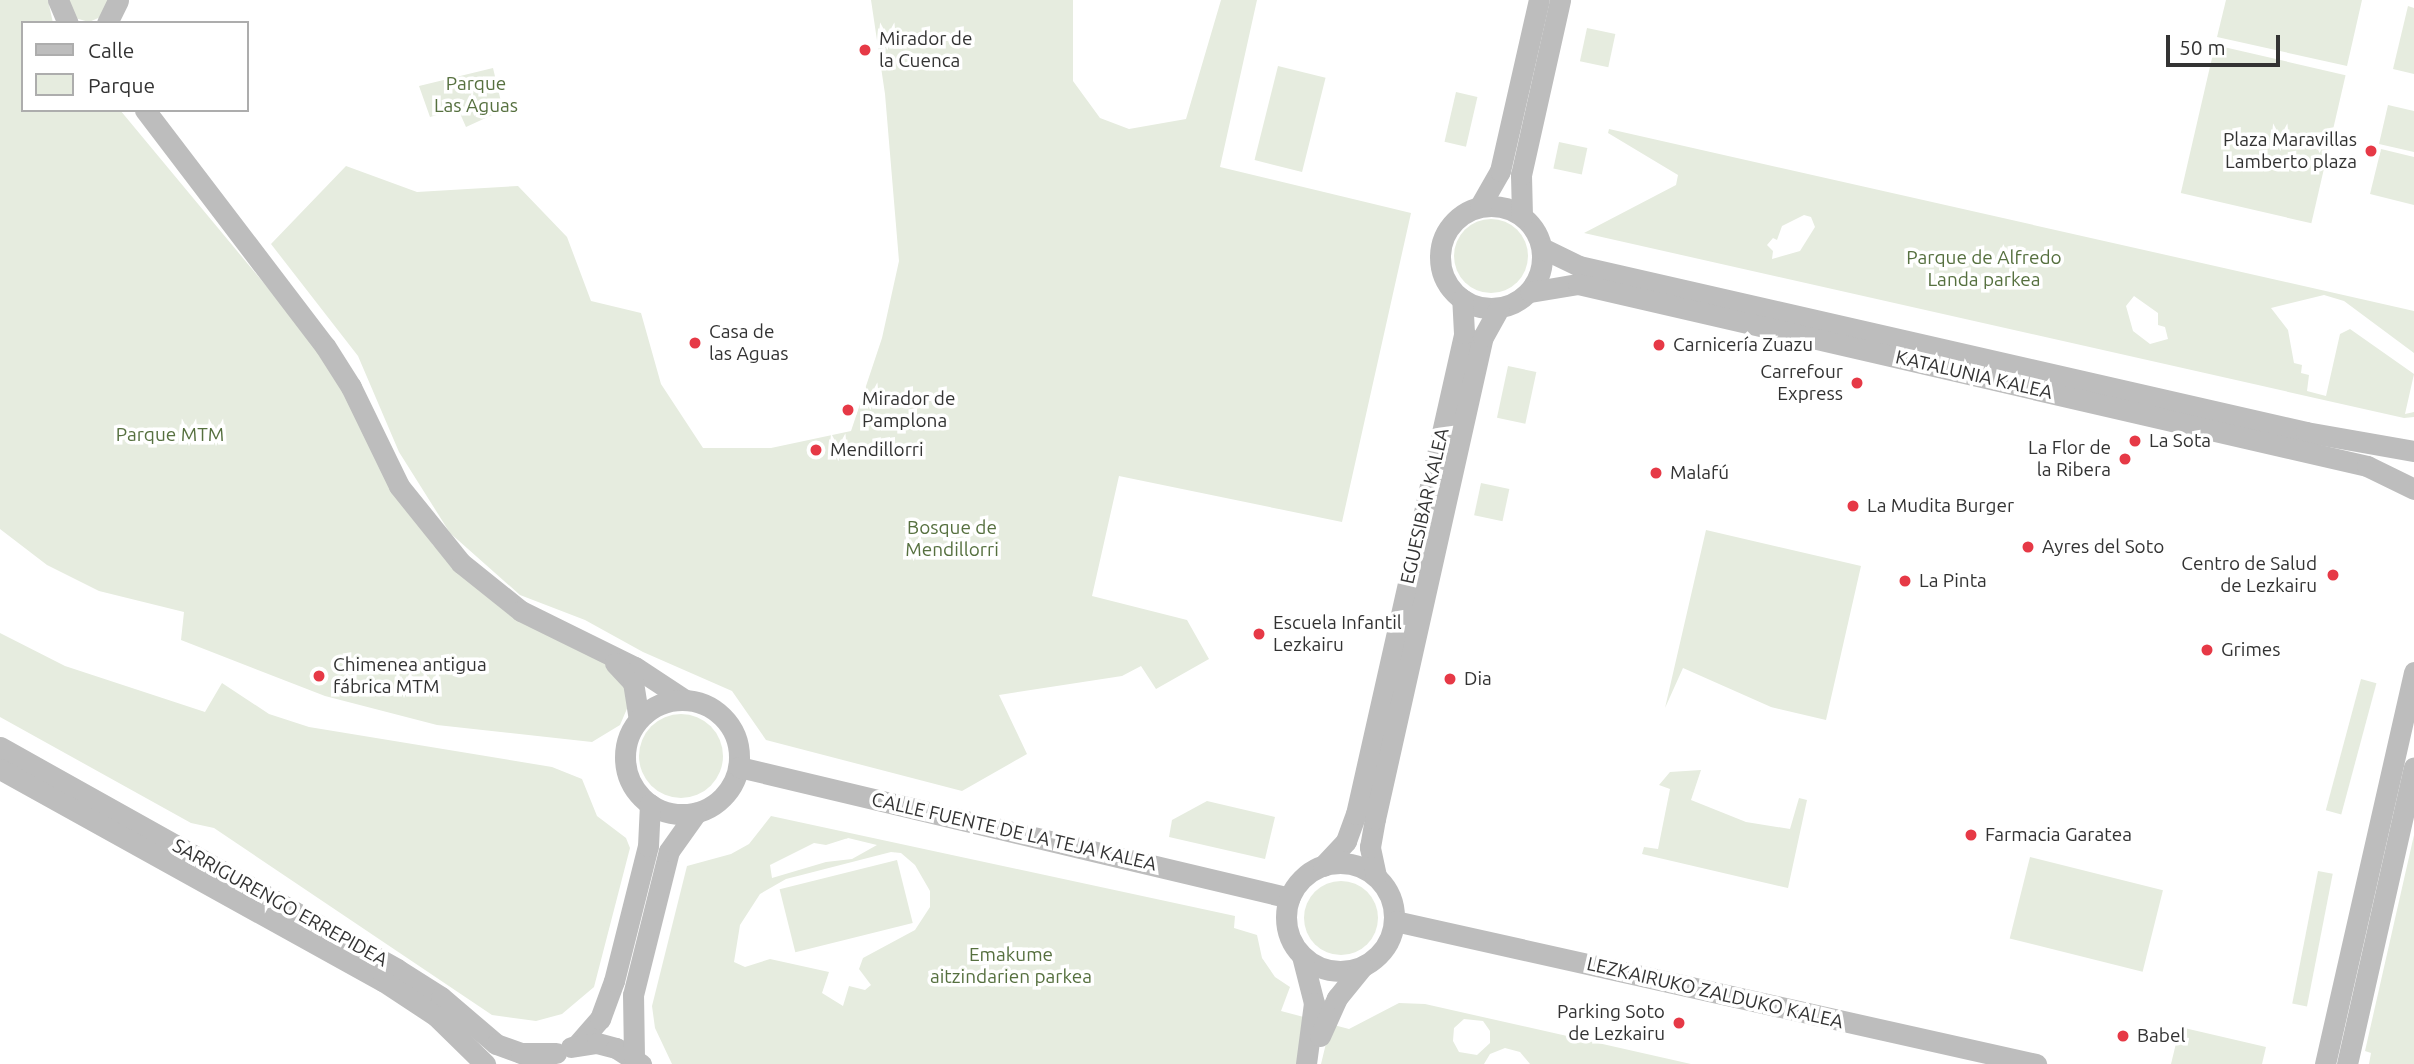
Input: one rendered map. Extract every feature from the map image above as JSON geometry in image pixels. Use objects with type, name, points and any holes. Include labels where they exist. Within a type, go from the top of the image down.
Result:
[{"type":"street","points":[[58,0],[67,21]]},
{"type":"street","points":[[1479,206],[1509,208],[1522,216],[1542,248],[1542,264],[1530,292],[1499,308],[1462,299],[1442,272],[1441,247],[1451,224],[1479,206],[1500,171],[1539,0]]},
{"type":"street","points":[[1522,216],[1521,175],[1560,0]]},
{"type":"street","points":[[134,112],[172,161],[202,190]]},
{"type":"street","points":[[146,112],[202,190],[324,346],[351,387],[399,486],[428,526],[461,563],[521,611],[591,645],[685,700],[720,714],[739,747],[739,767],[724,796],[696,813],[658,849],[605,1009],[577,1045],[549,1058]]},
{"type":"street","name":"KATALUNIA KALEA","points":[[1542,248],[1579,266],[2306,432],[2414,451]]},
{"type":"street","name":"KATALUNIA KALEA","points":[[1530,292],[1578,284],[2367,466],[2414,489]]},
{"type":"street","name":"EGUESIBAR KALEA","points":[[1323,866],[1346,841],[1356,814],[1464,333],[1462,299]]},
{"type":"street","name":"EGUESIBAR KALEA","points":[[1376,876],[1370,846],[1378,806],[1483,337],[1499,308]]},
{"type":"street","points":[[591,645],[633,682],[639,719],[624,757],[627,775],[650,804],[664,812],[696,813]]},
{"type":"street","points":[[2325,1064],[2414,672]]},
{"type":"street","points":[[639,719],[668,701],[685,700]]},
{"type":"street","name":"SARRIGURENGO ERREPIDEA","points":[[0,747],[397,969],[441,996],[496,1044],[521,1053],[549,1058]]},
{"type":"street","name":"CALLE FUENTE DE LA TEJA KALEA","points":[[739,767],[1290,898]]},
{"type":"street","points":[[2347,1064],[2414,767]]},
{"type":"street","name":"SARRIGURENGO ERREPIDEA","points":[[0,769],[383,981],[436,1016],[485,1064]]},
{"type":"street","points":[[637,1061],[631,1017],[658,849],[650,804]]},
{"type":"street","points":[[1306,1064],[1314,1003],[1302,956],[1287,928],[1290,898],[1297,884],[1323,866],[1350,864],[1376,876],[1393,904],[1395,921],[1385,949],[1362,967],[1327,1014],[1313,1064]]},
{"type":"street","name":"LEZKAIRUKO ZALDUKO KALEA","points":[[1395,921],[2036,1064]]},
{"type":"street","points":[[1302,956],[1330,970],[1362,967]]},
{"type":"street","points":[[577,1045],[617,1048],[637,1061]]},
{"type":"green space","name":"Parque MTM","points":[[0,0],[48,0],[53,21],[21,21],[21,112],[122,112],[316,346],[433,545],[604,661],[624,681],[629,704],[620,725],[592,742],[437,725],[325,696],[181,640],[184,612],[99,591],[47,565],[0,529]]},
{"type":"green space","points":[[65,0],[109,0],[103,16],[91,21],[75,18]]},
{"type":"green space","name":"Bosque de Mendillorri","points":[[871,0],[1073,0],[1073,81],[1100,118],[1129,129],[1186,119],[1221,0],[1257,0],[1220,167],[1411,213],[1342,522],[1119,476],[1092,596],[1187,620],[1209,659],[1156,689],[1141,666],[1122,676],[999,695],[1027,754],[962,791],[766,740],[732,691],[643,652],[585,620],[520,595],[450,533],[399,452],[358,356],[271,244],[346,166],[417,192],[518,186],[567,237],[591,301],[641,313],[661,384],[703,448],[771,448],[851,431],[882,338],[899,261],[885,94]]},
{"type":"green space","points":[[2226,0],[2362,0],[2347,66],[2217,37]]},
{"type":"green space","points":[[2408,6],[2414,8],[2414,74],[2393,69]]},
{"type":"green space","points":[[1587,28],[1615,34],[1608,67],[1580,61]]},
{"type":"green space","points":[[2215,45],[2346,75],[2311,223],[2181,193]]},
{"type":"green space","points":[[1278,66],[1326,78],[1302,172],[1255,160]]},
{"type":"green space","name":"Parque Las Aguas","points":[[493,68],[503,110],[466,127],[458,109],[430,117],[419,86]]},
{"type":"green space","points":[[1456,92],[1477,97],[1466,147],[1445,142]]},
{"type":"green space","points":[[2388,105],[2414,111],[2414,152],[2379,144]]},
{"type":"green space","name":"Parque de Alfredo Landa parkea","points":[[1609,129],[2414,311],[2414,353],[2344,301],[2324,295],[2271,308],[2288,330],[2294,363],[2302,365],[2301,373],[2309,375],[2307,391],[2326,396],[2340,334],[2350,329],[2414,374],[2405,414],[2414,412],[2414,417],[2404,418],[1584,233],[1676,185],[1678,175],[1608,133]],"holes":[[[1804,215],[1811,217],[1815,227],[1800,251],[1772,259],[1773,251],[1767,245],[1773,238],[1777,240],[1782,226]],[[2134,296],[2158,313],[2158,325],[2165,327],[2168,339],[2150,344],[2133,331],[2126,306]]]},
{"type":"green space","points":[[1559,142],[1587,148],[1582,174],[1553,168]]},
{"type":"green space","points":[[2381,149],[2414,157],[2414,205],[2370,194]]},
{"type":"green space","points":[[1484,219],[1498,219],[1512,225],[1522,235],[1528,256],[1522,277],[1512,287],[1498,293],[1484,293],[1470,287],[1460,277],[1454,263],[1454,249],[1460,235],[1470,225]]},
{"type":"green space","points":[[1508,366],[1536,372],[1525,424],[1497,418]]},
{"type":"green space","points":[[1481,483],[1509,489],[1503,521],[1474,515]]},
{"type":"green space","points":[[1706,530],[1861,566],[1826,720],[1771,707],[1683,668],[1665,708]]},
{"type":"green space","points":[[0,633],[65,666],[205,712],[222,683],[269,714],[309,727],[552,767],[582,779],[597,816],[626,838],[630,848],[594,987],[562,1014],[536,1021],[492,1015],[214,828],[191,823],[0,717]]},
{"type":"green space","points":[[2361,679],[2376,683],[2341,815],[2326,810]]},
{"type":"green space","points":[[673,714],[689,714],[705,721],[716,732],[723,748],[720,772],[711,786],[689,798],[673,798],[657,791],[646,780],[639,764],[639,748],[646,732],[657,721]]},
{"type":"green space","points":[[1701,770],[1691,800],[1746,822],[1790,829],[1799,798],[1807,800],[1788,888],[1642,854],[1644,847],[1658,849],[1670,789],[1659,785],[1670,772]]},
{"type":"green space","points":[[1207,801],[1275,817],[1265,859],[1169,837],[1172,820]]},
{"type":"green space","name":"Emakume aitzindarien parkea","points":[[771,816],[1235,916],[1234,928],[1257,935],[1262,958],[1275,977],[1290,987],[1281,1011],[1349,1029],[1399,1003],[1425,1004],[1691,1064],[1530,1064],[1520,1052],[1505,1048],[1490,1054],[1484,1064],[1321,1064],[1329,1031],[1299,1064],[672,1064],[655,1028],[652,1006],[687,866],[731,854],[749,844]],"holes":[[[848,838],[877,845],[852,859],[826,862],[772,878],[770,865],[814,843],[826,845]],[[891,852],[901,853],[915,865],[930,891],[930,907],[915,930],[863,958],[859,969],[871,985],[865,990],[849,986],[843,1006],[822,993],[829,972],[770,959],[745,967],[734,962],[740,925],[760,894],[786,879]],[[1464,1019],[1483,1021],[1490,1031],[1490,1043],[1477,1055],[1459,1052],[1453,1041],[1454,1028]]]},
{"type":"green space","points":[[2414,835],[2414,1064],[2369,1064],[2371,1053],[2365,1051]]},
{"type":"green space","points":[[2030,857],[2163,890],[2143,972],[2010,939]]},
{"type":"green space","points":[[897,860],[913,923],[795,952],[780,889]]},
{"type":"green space","points":[[2318,871],[2333,874],[2307,1006],[2292,1004]]},
{"type":"green space","points":[[1334,881],[1348,881],[1362,887],[1372,897],[1378,918],[1376,932],[1362,949],[1348,955],[1334,955],[1320,949],[1310,939],[1304,925],[1304,911],[1310,897],[1320,887]]},
{"type":"green space","points":[[2180,1027],[2266,1047],[2262,1064],[2171,1064]]},
{"type":"place","name":"Mirador de la Cuenca","points":[[865,50]]},
{"type":"place","name":"Plaza Maravillas Lamberto plaza","points":[[2371,151]]},
{"type":"place","name":"Casa de las Aguas","points":[[695,343]]},
{"type":"place","name":"Carnicería Zuazu","points":[[1659,345]]},
{"type":"place","name":"Carrefour Express","points":[[1857,383]]},
{"type":"place","name":"Mirador de Pamplona","points":[[848,410]]},
{"type":"place","name":"La Sota","points":[[2135,441]]},
{"type":"place","name":"Mendillorri","points":[[816,450]]},
{"type":"place","name":"La Flor de la Ribera","points":[[2125,459]]},
{"type":"place","name":"Malafú","points":[[1656,473]]},
{"type":"place","name":"La Mudita Burger","points":[[1853,506]]},
{"type":"place","name":"Ayres del Soto","points":[[2028,547]]},
{"type":"place","name":"Centro de Salud de Lezkairu","points":[[2333,575]]},
{"type":"place","name":"La Pinta","points":[[1905,581]]},
{"type":"place","name":"Escuela Infantil Lezkairu","points":[[1259,634]]},
{"type":"place","name":"Grimes","points":[[2207,650]]},
{"type":"place","name":"Chimenea antigua fábrica MTM","points":[[319,676]]},
{"type":"place","name":"Dia","points":[[1450,679]]},
{"type":"place","name":"Farmacia Garatea","points":[[1971,835]]},
{"type":"place","name":"Parking Soto de Lezkairu","points":[[1679,1023]]},
{"type":"place","name":"Babel","points":[[2123,1036]]}]
